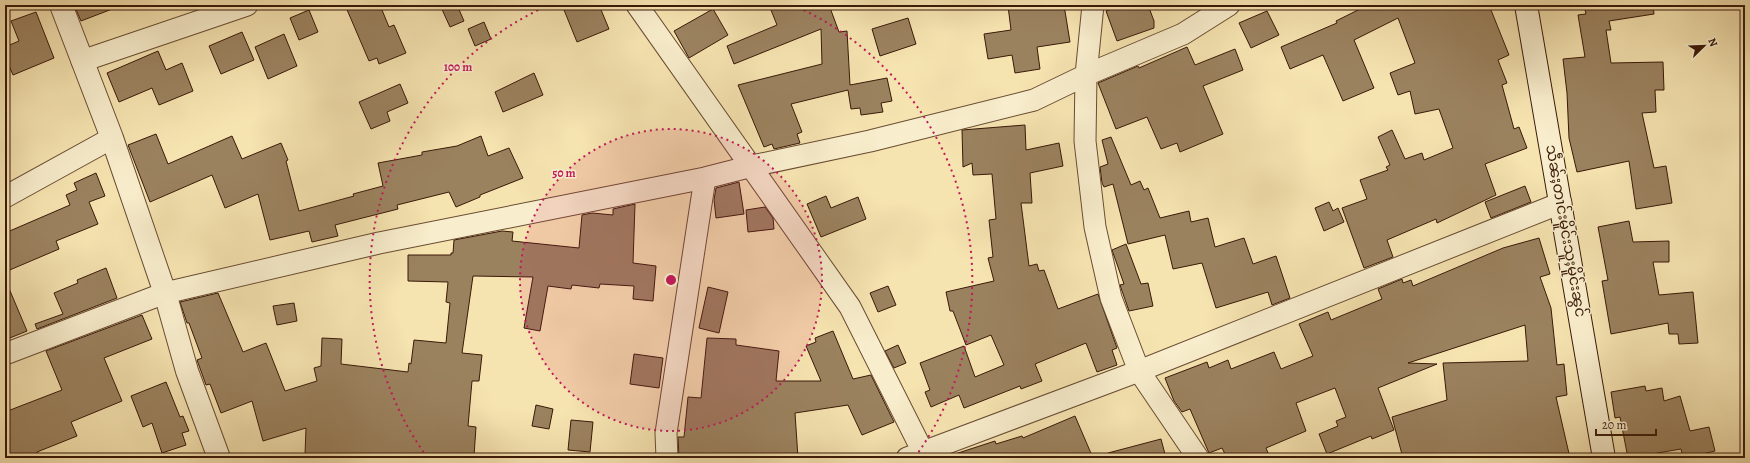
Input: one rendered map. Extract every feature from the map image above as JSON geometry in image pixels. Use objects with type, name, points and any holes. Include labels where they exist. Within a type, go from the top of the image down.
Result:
[{"type":"street","points":[[61,5],[112,138],[164,293],[187,371],[219,458]]},
{"type":"street","points":[[82,61],[247,5]]},
{"type":"street","points":[[637,5],[850,307],[919,456],[1139,371],[1561,203]]},
{"type":"street","points":[[1093,5],[1086,75],[1085,141],[1095,227],[1111,298],[1139,371],[1198,458]]},
{"type":"street","points":[[5,354],[164,293],[380,243],[705,178],[752,166],[870,142],[1034,100],[1086,75],[1183,34],[1229,5]]},
{"type":"street","name":"သဵၼ်ႈတၢင်းမိူင်းသူႈမိူင်းၼွင်","points":[[1526,5],[1604,458]]},
{"type":"street","points":[[5,197],[112,138]]},
{"type":"street","points":[[667,458],[666,433],[705,178]]},
{"type":"building","points":[[74,5],[119,5],[120,6],[81,21]]},
{"type":"building","points":[[345,5],[394,5],[382,10],[389,27],[394,25],[406,53],[379,64],[377,58],[369,61]]},
{"type":"building","points":[[440,5],[457,5],[464,21],[450,27]]},
{"type":"building","points":[[562,5],[599,5],[609,29],[577,42]]},
{"type":"building","points":[[769,5],[829,5],[839,32],[847,31],[850,85],[887,78],[892,101],[881,103],[883,112],[861,115],[860,108],[851,109],[848,90],[791,104],[802,132],[797,134],[800,143],[774,149],[772,144],[764,147],[738,85],[822,64],[821,29],[734,64],[727,46],[777,25]]},
{"type":"building","points":[[1064,5],[1070,42],[1037,47],[1040,69],[1015,73],[1012,55],[988,59],[984,34],[1011,30],[1008,6]]},
{"type":"building","points":[[1123,5],[1148,5],[1154,21],[1154,28],[1117,41],[1106,11]]},
{"type":"building","points":[[1368,5],[1489,5],[1509,55],[1498,60],[1507,83],[1502,85],[1514,129],[1519,127],[1527,148],[1485,164],[1496,195],[1437,223],[1436,219],[1387,240],[1393,257],[1364,268],[1342,208],[1367,199],[1360,180],[1388,170],[1386,167],[1390,165],[1378,137],[1392,130],[1405,159],[1422,153],[1424,160],[1453,148],[1439,109],[1415,114],[1410,91],[1398,95],[1390,73],[1415,63],[1398,18],[1354,40],[1374,88],[1343,101],[1323,55],[1290,69],[1281,47],[1337,23],[1336,21]]},
{"type":"building","points":[[1584,5],[1653,5],[1654,14],[1609,21],[1611,30],[1606,30],[1611,63],[1663,62],[1664,90],[1655,90],[1656,112],[1642,113],[1654,168],[1666,166],[1672,203],[1636,209],[1629,161],[1577,172],[1569,138],[1567,93],[1563,59],[1585,57],[1578,15],[1586,14]]},
{"type":"building","points":[[713,9],[728,35],[689,58],[674,31]]},
{"type":"building","points":[[309,10],[318,32],[299,40],[290,18]]},
{"type":"building","points":[[1267,11],[1279,35],[1251,48],[1239,23]]},
{"type":"building","points":[[36,12],[54,58],[13,75],[5,57],[5,47],[19,41],[11,21]]},
{"type":"building","points":[[908,18],[916,44],[880,56],[872,29]]},
{"type":"building","points":[[484,22],[491,39],[475,46],[468,29]]},
{"type":"building","points":[[242,32],[254,60],[221,74],[209,46]]},
{"type":"building","points":[[284,34],[297,66],[268,79],[255,47]]},
{"type":"building","points":[[1187,47],[1195,65],[1235,49],[1243,70],[1203,86],[1223,134],[1180,152],[1177,143],[1161,149],[1147,117],[1116,129],[1098,83],[1138,66],[1139,68]]},
{"type":"building","points":[[158,51],[166,70],[182,63],[193,91],[159,105],[152,88],[119,102],[107,73]]},
{"type":"building","points":[[534,73],[543,95],[503,112],[495,92]]},
{"type":"building","points":[[400,84],[408,103],[387,112],[390,121],[371,129],[359,102]]},
{"type":"building","points":[[1025,125],[1026,150],[1059,143],[1063,166],[1030,173],[1032,203],[1021,203],[1029,266],[1037,264],[1039,271],[1044,270],[1058,309],[1098,294],[1117,348],[1112,350],[1117,365],[1097,372],[1086,343],[1035,364],[1042,381],[1021,389],[1020,386],[964,408],[959,395],[931,407],[925,392],[930,390],[920,363],[964,346],[975,377],[1004,365],[991,335],[966,345],[953,311],[950,311],[946,292],[994,281],[988,258],[993,257],[989,220],[996,219],[992,174],[973,175],[972,163],[963,167],[962,130]]},
{"type":"building","points":[[156,134],[168,164],[232,136],[242,159],[281,143],[288,160],[286,161],[299,211],[354,196],[353,194],[383,186],[378,163],[422,155],[422,152],[457,146],[481,136],[488,156],[509,148],[523,178],[480,195],[480,197],[456,207],[449,192],[397,205],[398,209],[335,225],[338,236],[312,242],[309,231],[270,240],[258,194],[225,208],[212,175],[150,202],[128,145]]},
{"type":"building","points":[[1111,137],[1131,185],[1140,181],[1144,190],[1148,188],[1160,218],[1189,211],[1191,222],[1208,218],[1215,247],[1244,238],[1253,264],[1276,256],[1290,298],[1272,305],[1268,292],[1216,308],[1202,263],[1173,269],[1165,235],[1128,244],[1113,184],[1104,187],[1102,183],[1100,167],[1108,164],[1102,140]]},
{"type":"building","points":[[96,173],[105,196],[89,202],[98,224],[56,241],[59,249],[5,272],[5,233],[70,205],[66,195],[77,190],[74,183]]},
{"type":"building","points":[[739,182],[744,214],[716,218],[714,200],[716,188]]},
{"type":"building","points":[[1525,186],[1531,202],[1491,218],[1485,202]]},
{"type":"building","points":[[826,196],[831,208],[858,197],[866,219],[821,237],[807,204]]},
{"type":"building","points":[[1329,202],[1333,211],[1338,208],[1344,222],[1324,231],[1315,208]]},
{"type":"building","points":[[635,204],[633,263],[656,266],[653,301],[633,299],[634,286],[600,284],[599,288],[572,285],[571,289],[548,286],[540,331],[524,328],[533,277],[473,276],[462,353],[482,355],[479,381],[472,381],[468,426],[476,427],[474,456],[445,454],[445,458],[336,458],[336,455],[305,454],[306,428],[263,441],[252,401],[221,413],[210,384],[206,385],[197,360],[202,358],[180,302],[218,293],[243,352],[266,343],[285,391],[317,381],[314,368],[321,366],[322,338],[342,339],[341,364],[408,372],[409,363],[411,364],[414,340],[446,343],[450,303],[446,302],[448,282],[408,281],[408,255],[451,255],[451,253],[453,253],[454,240],[502,231],[513,232],[512,241],[579,248],[582,215],[592,213],[613,215],[613,209]]},
{"type":"building","points":[[765,207],[773,218],[774,229],[748,232],[746,210]]},
{"type":"building","points":[[1629,221],[1633,242],[1669,241],[1669,262],[1653,262],[1659,295],[1693,292],[1698,343],[1679,344],[1678,334],[1669,334],[1668,323],[1611,334],[1602,281],[1608,280],[1598,227]]},
{"type":"building","points":[[1539,238],[1550,274],[1540,277],[1551,308],[1557,365],[1564,364],[1567,395],[1556,397],[1570,458],[1403,458],[1392,417],[1447,400],[1443,363],[1528,361],[1525,325],[1408,363],[1437,364],[1378,388],[1394,430],[1372,439],[1371,436],[1327,454],[1319,434],[1338,426],[1336,421],[1346,417],[1335,388],[1296,403],[1306,431],[1266,448],[1270,458],[1227,458],[1222,448],[1209,453],[1190,409],[1182,412],[1174,401],[1165,378],[1207,362],[1209,368],[1228,360],[1231,369],[1274,352],[1281,369],[1313,356],[1299,324],[1328,312],[1331,320],[1382,299],[1378,289],[1402,279],[1403,283],[1411,280],[1413,286],[1503,248]]},
{"type":"building","points":[[1126,244],[1141,284],[1148,283],[1153,306],[1129,311],[1120,285],[1124,284],[1112,250]]},
{"type":"building","points":[[106,268],[117,298],[37,329],[35,324],[63,314],[54,293],[78,283],[77,280]]},
{"type":"building","points":[[5,279],[27,331],[5,340]]},
{"type":"building","points":[[888,286],[896,305],[878,312],[870,293]]},
{"type":"building","points":[[708,287],[728,292],[719,333],[699,328]]},
{"type":"building","points":[[294,303],[297,321],[277,325],[273,306]]},
{"type":"building","points":[[142,315],[152,339],[104,358],[122,401],[71,422],[77,436],[37,452],[39,458],[5,458],[5,412],[62,390],[46,351]]},
{"type":"building","points":[[833,331],[853,379],[871,375],[894,422],[862,435],[848,405],[795,413],[798,458],[679,458],[678,437],[684,437],[688,397],[701,398],[707,338],[736,339],[736,345],[779,351],[776,381],[821,381],[806,346],[816,342],[815,338]]},
{"type":"building","points":[[898,345],[906,363],[894,368],[885,351]]},
{"type":"building","points":[[634,354],[663,358],[659,388],[630,384]]},
{"type":"building","points":[[166,382],[180,417],[183,416],[189,431],[182,433],[186,445],[162,453],[152,423],[143,427],[131,396]]},
{"type":"building","points":[[1645,386],[1646,391],[1662,388],[1664,401],[1680,396],[1690,431],[1709,427],[1715,451],[1683,458],[1681,449],[1628,458],[1620,417],[1615,418],[1611,392]]},
{"type":"building","points":[[536,405],[553,409],[549,429],[532,426]]},
{"type":"building","points":[[1075,416],[1093,458],[953,458],[952,455],[995,441],[996,444],[1022,436],[1023,438]]},
{"type":"building","points":[[571,420],[593,422],[590,452],[568,450]]},
{"type":"building","points":[[1161,439],[1166,458],[1109,458],[1108,453]]}]
